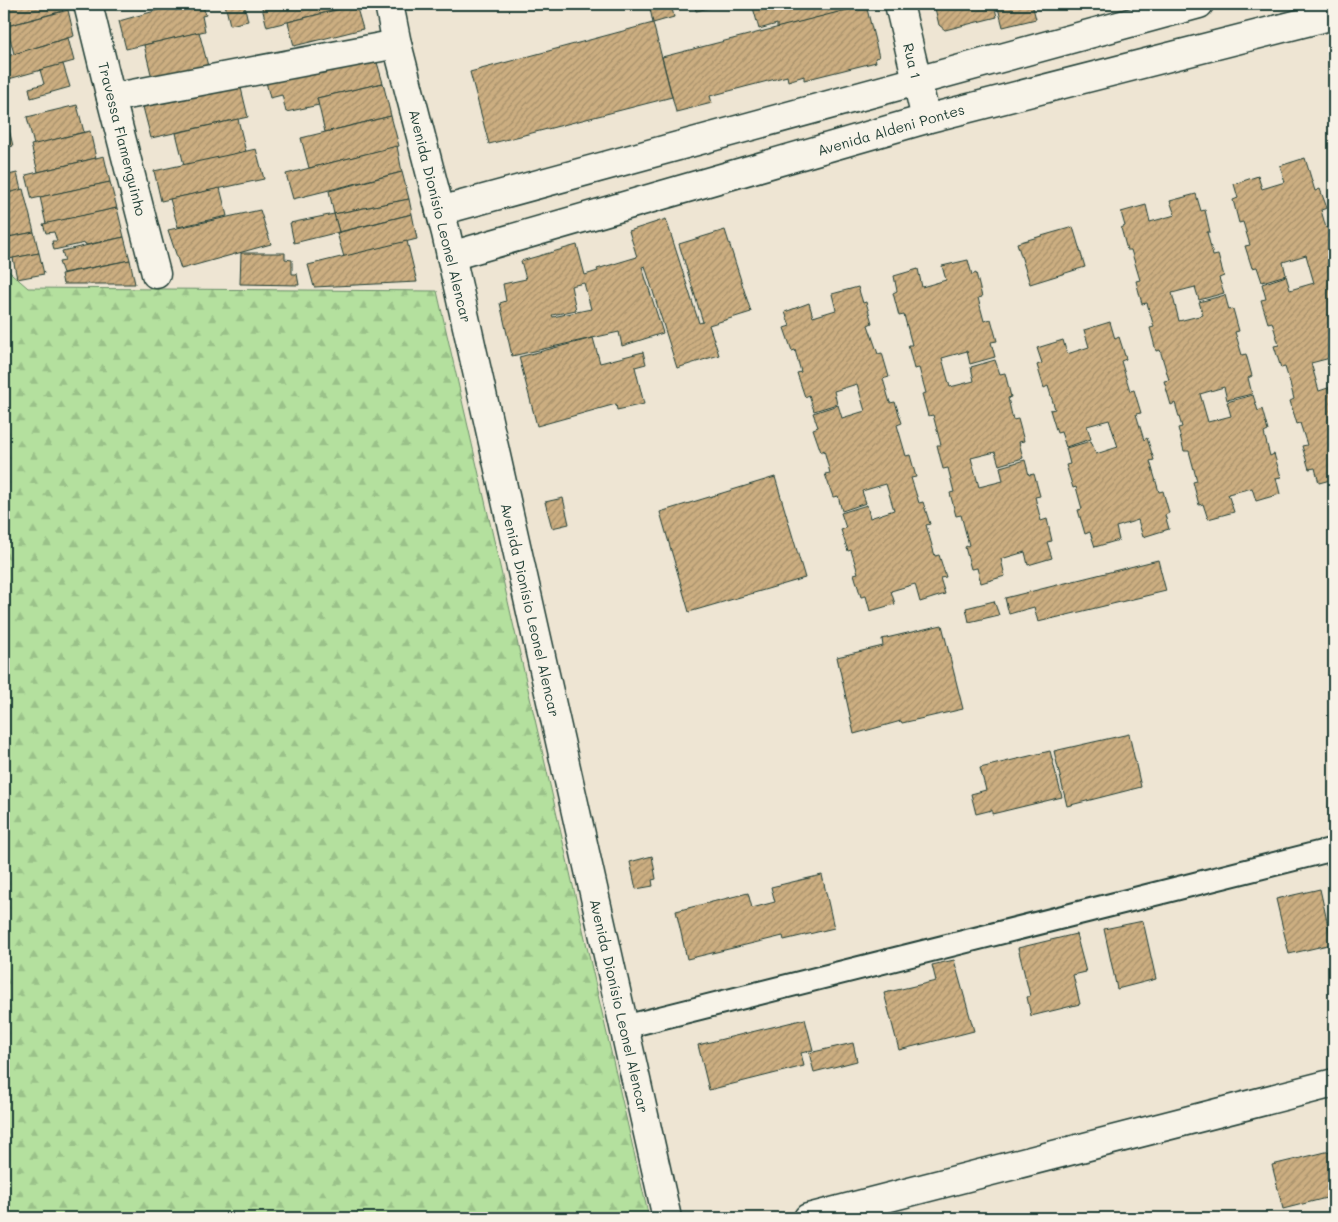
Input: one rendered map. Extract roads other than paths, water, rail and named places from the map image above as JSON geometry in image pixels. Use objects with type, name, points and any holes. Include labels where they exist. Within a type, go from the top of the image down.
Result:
[{"type":"main road","name":"Travessa Flamenguinho","points":[[88,4],[156,274]]},
{"type":"main road","name":"Avenida Dionísio Leonel Alencar","points":[[389,4],[397,44],[451,256],[667,1218]]},
{"type":"main road","name":"Rua 1","points":[[899,4],[926,119]]},
{"type":"main road","points":[[440,211],[1198,4]]},
{"type":"main road","name":"Avenida Aldeni Pontes","points":[[451,256],[926,119],[1334,15]]},
{"type":"main road","points":[[111,98],[397,44]]},
{"type":"main road","points":[[808,1218],[1334,1083]]},
{"type":"lane","points":[[624,1028],[1334,849]]}]
